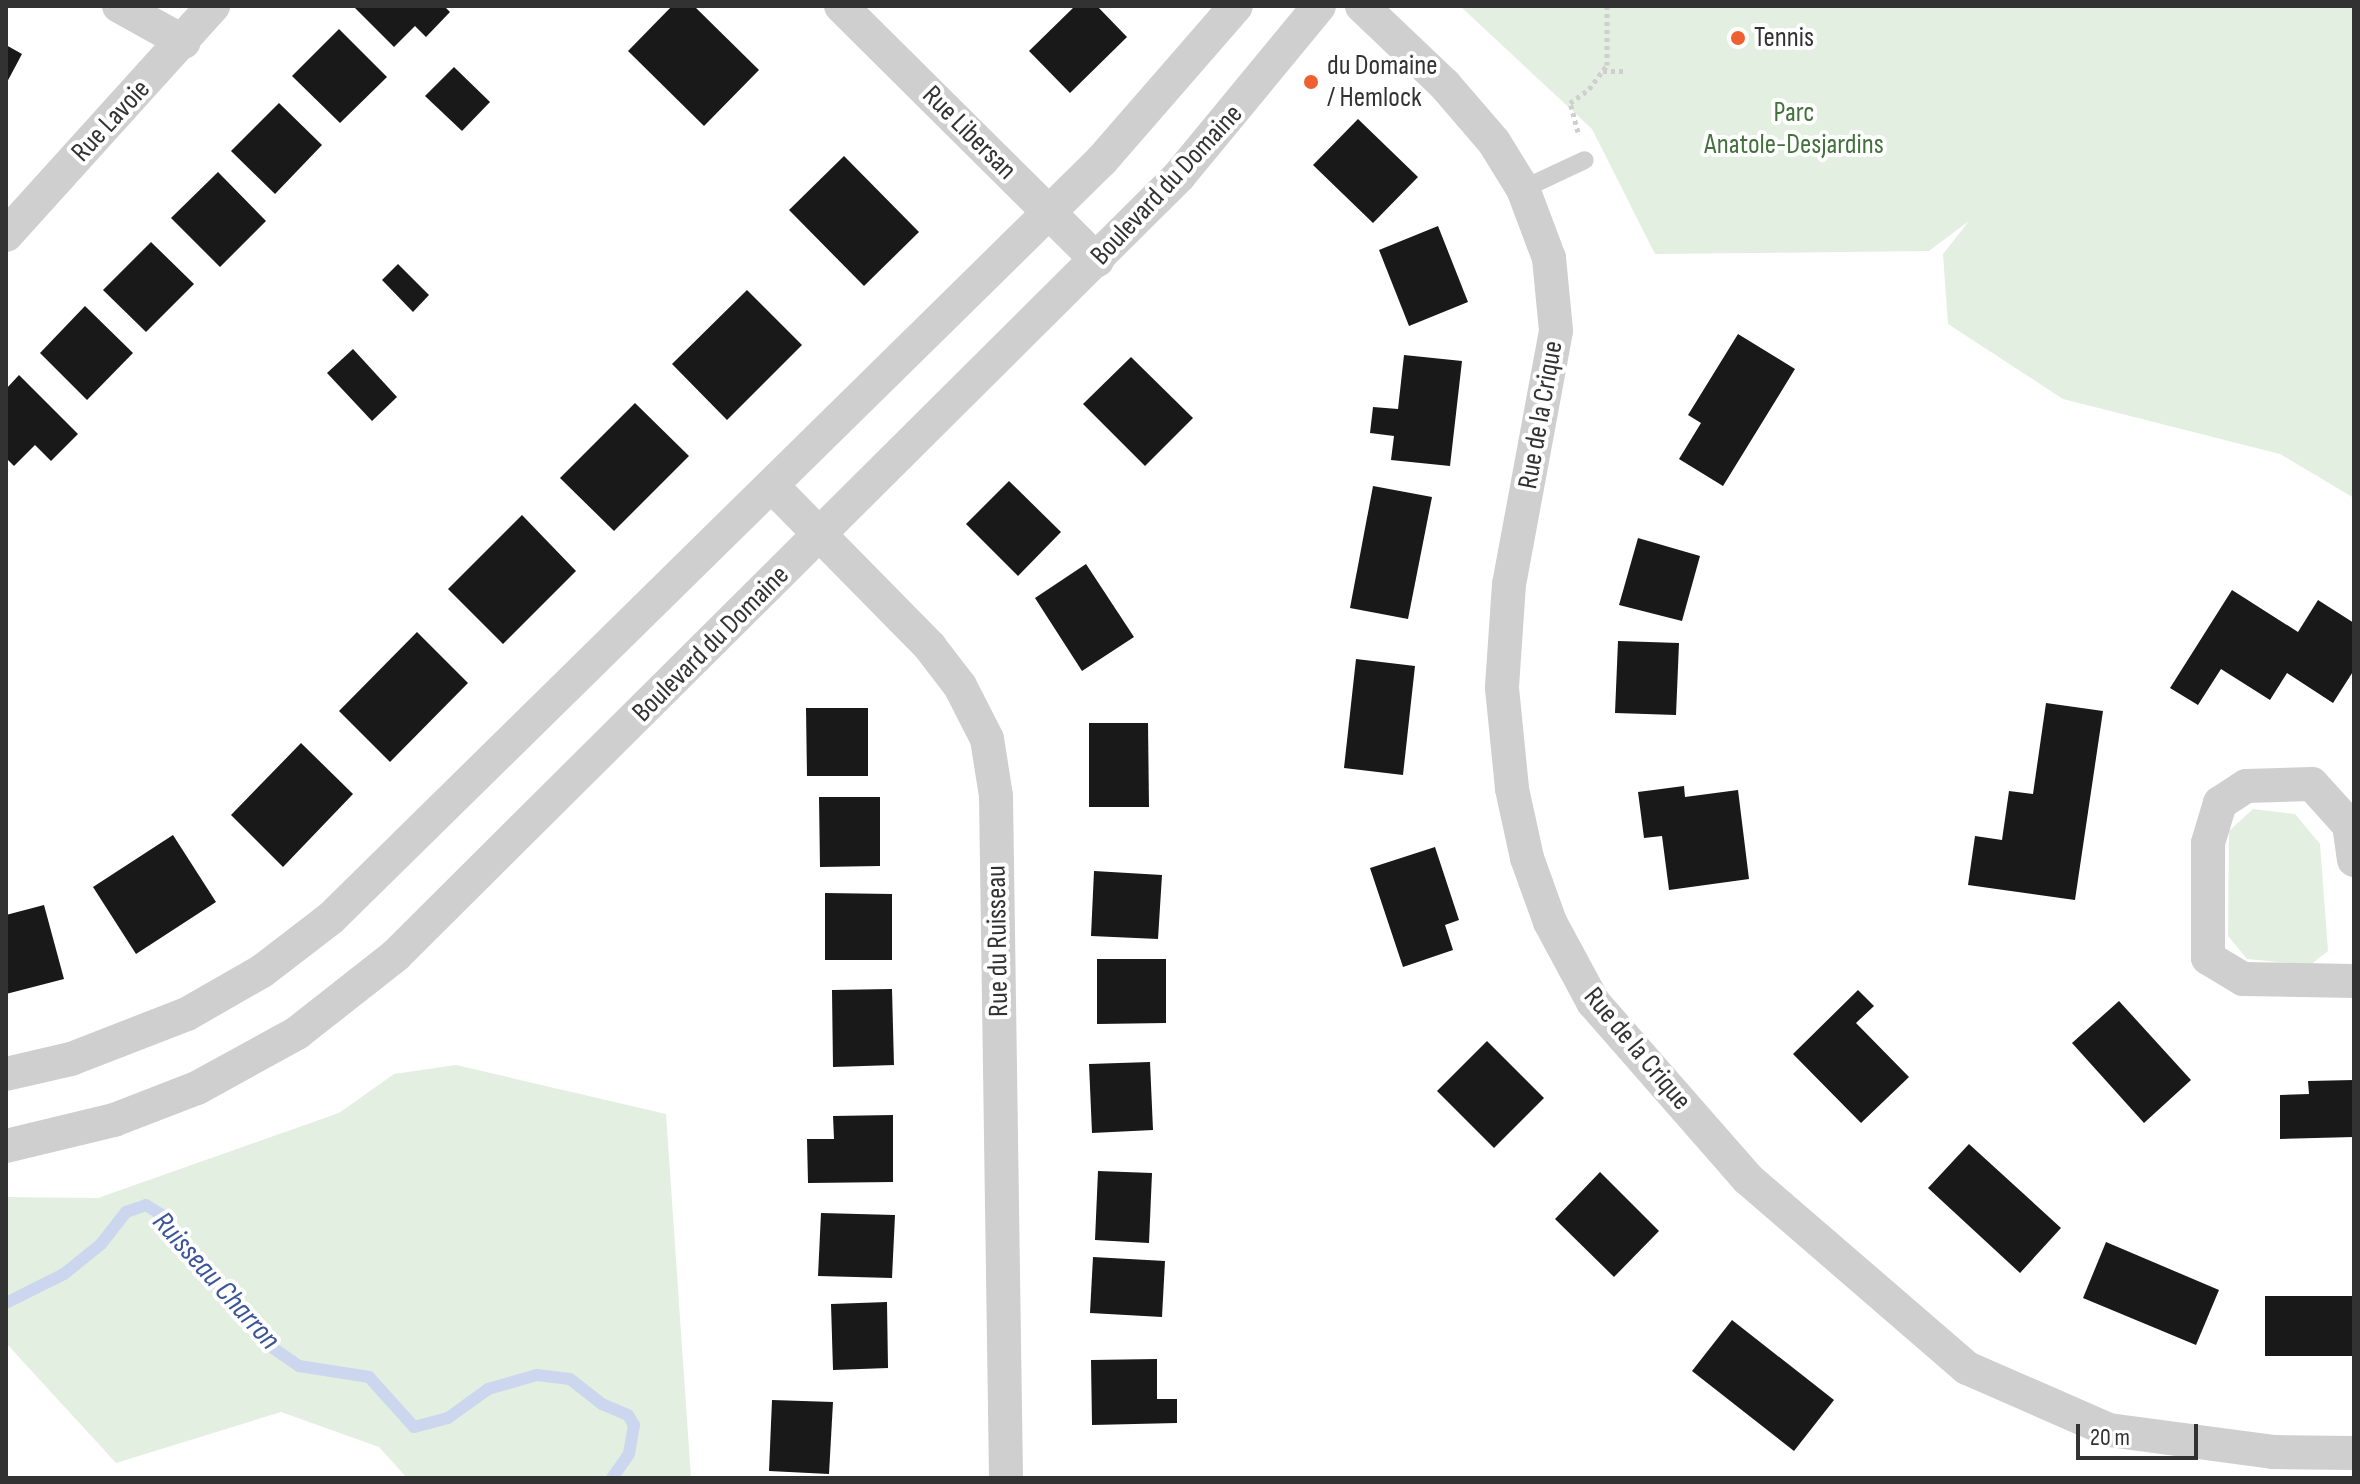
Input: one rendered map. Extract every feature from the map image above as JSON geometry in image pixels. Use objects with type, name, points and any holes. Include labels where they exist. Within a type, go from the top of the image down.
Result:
[{"type":"street","points":[[119,6],[184,42]]},
{"type":"street","name":"Rue Lavoie","points":[[6,235],[184,42],[213,6]]},
{"type":"street","name":"Rue Libersan","points":[[841,6],[1097,260]]},
{"type":"street","points":[[6,1074],[71,1059],[149,1031],[224,994],[304,940],[411,844],[1048,212],[1165,92],[1236,6]]},
{"type":"street","name":"Boulevard du Domaine","points":[[6,1146],[114,1120],[197,1088],[264,1054],[333,1007],[406,945],[1097,260],[1213,140],[1319,6]]},
{"type":"street","name":"Rue de la Crique","points":[[1362,6],[1473,116],[1523,189],[1549,258],[1556,331],[1504,615],[1504,723],[1527,858],[1550,922],[1593,1002],[1748,1179],[1967,1368],[2109,1430],[2273,1452],[2354,1453]]},
{"type":"street","name":"Rue du Ruisseau","points":[[772,486],[930,647],[960,686],[987,739],[996,796],[1006,1478]]},
{"type":"street","points":[[2354,860],[2349,825],[2312,784],[2246,786],[2220,803],[2208,843],[2208,958],[2243,979],[2354,981]]},
{"type":"lane","points":[[1523,189],[1585,160]]},
{"type":"path","points":[[1570,103],[1603,71],[1610,50],[1607,6]]},
{"type":"path","points":[[1603,71],[1627,71]]},
{"type":"green space","name":"Parc Anatole-Desjardins","points":[[1460,6],[2354,6],[2354,498],[2280,454],[2063,399],[1948,324],[1943,254],[1969,221],[1929,251],[1655,254],[1592,129]]},
{"type":"green space","points":[[2253,809],[2295,814],[2320,844],[2328,951],[2310,965],[2247,959],[2228,936],[2229,831]]},
{"type":"green space","points":[[456,1065],[666,1114],[691,1478],[407,1478],[379,1447],[281,1412],[116,1463],[6,1343],[6,1197],[98,1198],[339,1113],[394,1074]]},
{"type":"building","points":[[353,6],[444,6],[450,12],[426,37],[415,26],[394,47]]},
{"type":"building","points":[[672,6],[694,6],[759,70],[704,126],[628,51]]},
{"type":"building","points":[[1075,6],[1097,6],[1127,37],[1070,93],[1029,51]]},
{"type":"building","points":[[339,29],[387,77],[340,123],[292,76]]},
{"type":"building","points":[[6,45],[22,54],[6,84]]},
{"type":"building","points":[[454,67],[490,102],[462,131],[425,96]]},
{"type":"building","points":[[279,103],[322,145],[275,194],[231,151]]},
{"type":"building","points":[[1358,119],[1418,177],[1373,223],[1313,165]]},
{"type":"building","points":[[844,156],[919,232],[864,286],[789,210]]},
{"type":"building","points":[[218,172],[266,221],[220,267],[171,218]]},
{"type":"building","points":[[1438,226],[1468,302],[1409,326],[1379,250]]},
{"type":"building","points":[[151,242],[194,284],[146,332],[103,290]]},
{"type":"building","points":[[398,264],[429,295],[413,312],[382,280]]},
{"type":"building","points":[[747,290],[802,345],[727,420],[672,364]]},
{"type":"building","points":[[85,306],[133,353],[87,400],[40,353]]},
{"type":"building","points":[[1738,334],[1795,369],[1723,486],[1679,459],[1701,423],[1688,415]]},
{"type":"building","points":[[353,349],[397,397],[372,421],[327,373]]},
{"type":"building","points":[[1404,355],[1462,361],[1450,466],[1391,460],[1394,436],[1370,433],[1373,407],[1398,409]]},
{"type":"building","points":[[1131,357],[1193,418],[1145,466],[1083,404]]},
{"type":"building","points":[[19,375],[78,434],[51,461],[35,445],[14,466],[6,458],[6,389]]},
{"type":"building","points":[[635,403],[689,456],[614,531],[560,478]]},
{"type":"building","points":[[1009,481],[1061,532],[1018,576],[966,524]]},
{"type":"building","points":[[1373,486],[1432,497],[1408,619],[1350,608]]},
{"type":"building","points":[[522,515],[576,571],[503,644],[448,589]]},
{"type":"building","points":[[1638,538],[1700,556],[1682,621],[1619,605]]},
{"type":"building","points":[[1086,564],[1134,637],[1082,671],[1035,598]]},
{"type":"building","points":[[2232,590],[2298,632],[2318,600],[2354,623],[2354,670],[2333,703],[2287,673],[2270,700],[2221,669],[2198,705],[2170,688]]},
{"type":"building","points":[[417,632],[468,683],[390,762],[339,711]]},
{"type":"building","points":[[1618,641],[1679,643],[1676,715],[1615,713]]},
{"type":"building","points":[[1356,659],[1415,666],[1403,775],[1344,768]]},
{"type":"building","points":[[2046,703],[2103,711],[2075,900],[1968,885],[1975,836],[2002,840],[2009,791],[2033,794]]},
{"type":"building","points":[[806,708],[868,708],[868,776],[807,776]]},
{"type":"building","points":[[1089,723],[1148,723],[1149,807],[1089,807]]},
{"type":"building","points":[[301,743],[353,794],[283,867],[231,815]]},
{"type":"building","points":[[1684,786],[1685,797],[1738,790],[1749,879],[1669,890],[1662,836],[1644,838],[1638,792]]},
{"type":"building","points":[[819,797],[880,797],[880,866],[820,867]]},
{"type":"building","points":[[173,835],[216,902],[136,954],[93,887]]},
{"type":"building","points":[[1435,847],[1459,920],[1445,925],[1453,950],[1403,967],[1370,868]]},
{"type":"building","points":[[1094,871],[1162,875],[1158,939],[1091,936]]},
{"type":"building","points":[[825,893],[892,894],[892,960],[825,960]]},
{"type":"building","points":[[44,905],[64,979],[6,994],[6,915]]},
{"type":"building","points":[[1097,959],[1166,959],[1166,1023],[1097,1024]]},
{"type":"building","points":[[892,989],[894,1065],[833,1067],[832,990]]},
{"type":"building","points":[[1858,990],[1874,1006],[1856,1023],[1909,1077],[1861,1123],[1793,1054]]},
{"type":"building","points":[[2119,1001],[2191,1080],[2144,1123],[2072,1043]]},
{"type":"building","points":[[1487,1041],[1544,1098],[1494,1148],[1437,1091]]},
{"type":"building","points":[[1150,1062],[1153,1130],[1092,1133],[1089,1064]]},
{"type":"building","points":[[2354,1080],[2354,1137],[2280,1139],[2280,1095],[2309,1094],[2308,1081]]},
{"type":"building","points":[[893,1115],[893,1182],[808,1183],[807,1139],[834,1139],[833,1116]]},
{"type":"building","points":[[1969,1144],[2061,1228],[2020,1273],[1928,1188]]},
{"type":"building","points":[[1098,1171],[1152,1173],[1149,1243],[1095,1240]]},
{"type":"building","points":[[1600,1172],[1659,1231],[1614,1277],[1555,1219]]},
{"type":"building","points":[[821,1213],[895,1215],[892,1278],[818,1276]]},
{"type":"building","points":[[2106,1242],[2219,1290],[2196,1345],[2083,1298]]},
{"type":"building","points":[[1093,1257],[1165,1261],[1162,1317],[1090,1313]]},
{"type":"building","points":[[2265,1296],[2354,1296],[2354,1356],[2265,1356]]},
{"type":"building","points":[[887,1302],[888,1368],[833,1370],[831,1304]]},
{"type":"building","points":[[1732,1320],[1834,1400],[1794,1451],[1692,1371]]},
{"type":"building","points":[[1157,1359],[1157,1399],[1177,1399],[1177,1423],[1092,1425],[1091,1360]]},
{"type":"building","points":[[772,1400],[833,1402],[829,1474],[769,1471]]},
{"type":"waterway","name":"Ruisseau Charron","points":[[6,1303],[64,1274],[101,1244],[126,1212],[146,1205],[162,1215],[263,1341],[299,1366],[369,1377],[414,1427],[448,1418],[488,1389],[537,1375],[570,1379],[602,1404],[628,1415],[634,1425],[629,1454],[612,1478]]},
{"type":"place","name":"Tennis","points":[[1738,38]]},
{"type":"place","name":"du Domaine / Hemlock","points":[[1311,82]]}]
